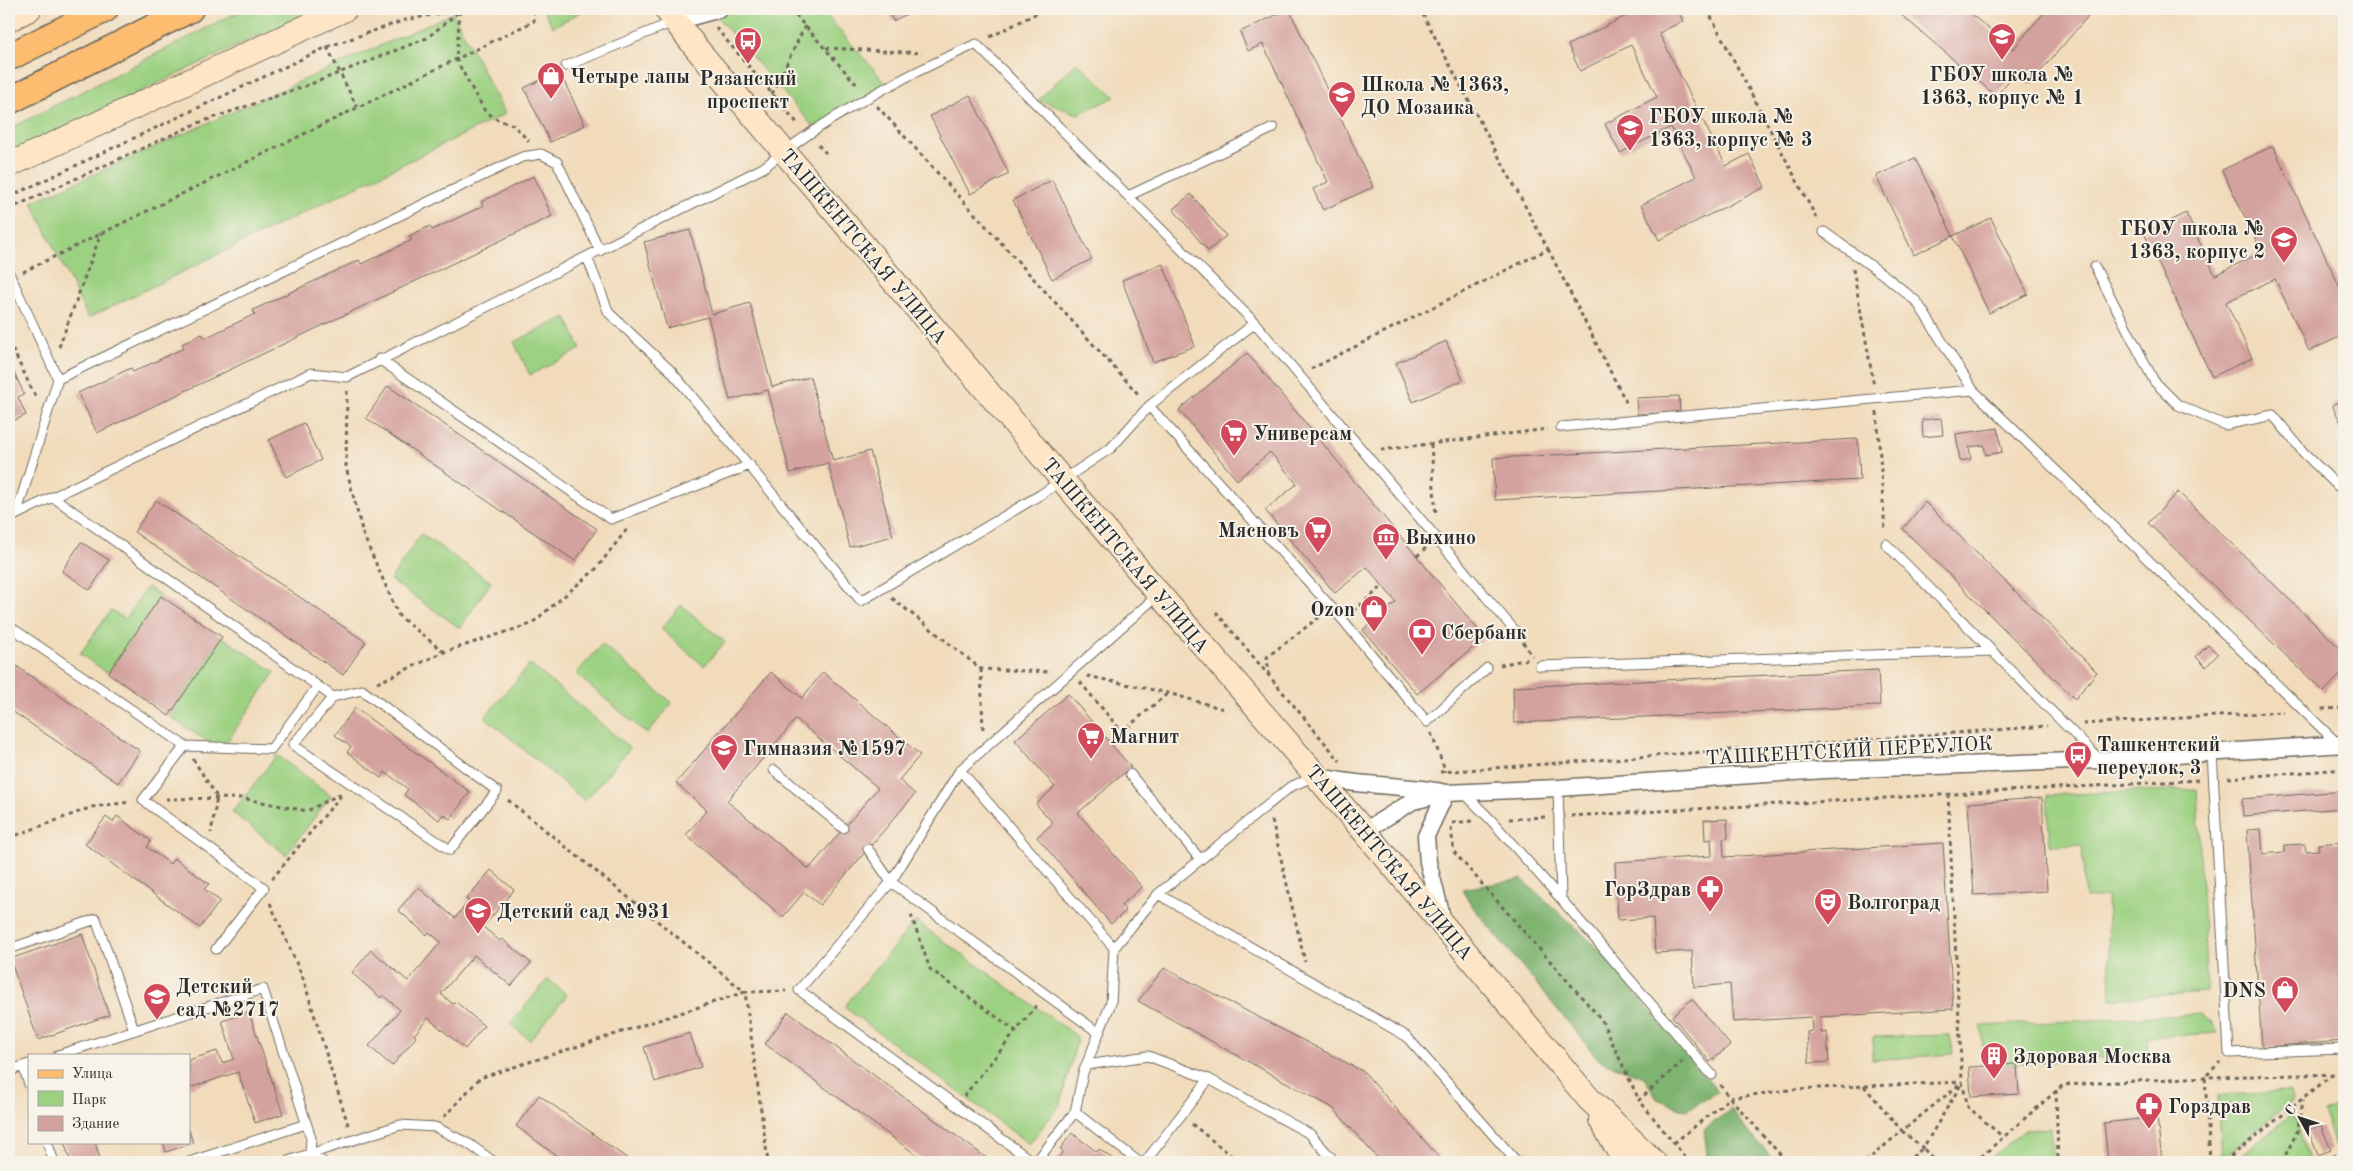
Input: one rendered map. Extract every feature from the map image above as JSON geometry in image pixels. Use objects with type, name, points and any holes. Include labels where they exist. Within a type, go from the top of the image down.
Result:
[{"type":"main road","points":[[9,57],[105,9]]},
{"type":"main road","points":[[9,101],[190,9]]},
{"type":"main road","points":[[9,165],[345,9]]},
{"type":"main road","name":"ТАШКЕНТСКАЯ УЛИЦА","points":[[671,15],[1062,480],[1364,831],[1589,1099],[1654,1162]]},
{"type":"main road","name":"ТАШКЕНТСКАЯ УЛИЦА","points":[[1589,1099],[1624,1162]]},
{"type":"street","points":[[671,15],[713,11]]},
{"type":"street","name":"ТАШКЕНТСКИЙ ПЕРЕУЛОК","points":[[1364,831],[1413,801],[1446,792],[1464,793],[1558,788],[1825,770],[2100,760],[2341,744]]},
{"type":"street","points":[[1317,776],[1346,783],[1409,786],[1446,792],[1426,836],[1428,862],[1445,928]]},
{"type":"lane","points":[[566,66],[671,15]]},
{"type":"lane","points":[[12,517],[312,373],[347,377],[379,359],[763,168],[784,151],[868,96],[976,44],[1255,323],[1515,631]]},
{"type":"lane","points":[[1128,196],[1273,128]]},
{"type":"lane","points":[[58,379],[522,157],[541,154],[557,162],[600,250]]},
{"type":"lane","points":[[1824,232],[1888,278],[1917,302],[1973,390],[2303,711],[2341,744]]},
{"type":"lane","points":[[587,257],[609,313],[671,371],[861,601],[1040,495],[1111,448],[1150,406],[1255,323]]},
{"type":"lane","points":[[2096,267],[2154,381],[2178,405],[2225,425],[2273,415],[2304,453],[2344,492]]},
{"type":"lane","points":[[10,275],[58,379],[12,517]]},
{"type":"lane","points":[[379,359],[611,519],[750,465]]},
{"type":"lane","points":[[1561,427],[1973,390]]},
{"type":"lane","points":[[1150,406],[1343,620],[1427,722],[1487,668]]},
{"type":"lane","points":[[53,497],[333,697]]},
{"type":"lane","points":[[9,500],[12,517]]},
{"type":"lane","points":[[1886,544],[2100,760]]},
{"type":"lane","points":[[1159,594],[960,770],[892,882],[799,990],[1034,1162],[1075,1112],[1086,1065],[1111,1003],[1114,948],[1158,894],[1290,787],[1317,776]]},
{"type":"lane","points":[[9,626],[185,746],[271,749],[318,686]]},
{"type":"lane","points":[[1540,666],[1991,651]]},
{"type":"lane","points":[[362,690],[498,791],[450,850],[293,745],[333,697],[362,690]]},
{"type":"lane","points":[[185,746],[143,800],[264,888],[216,949]]},
{"type":"lane","points":[[2212,753],[2229,1053],[2344,1049]]},
{"type":"lane","points":[[774,770],[843,828]]},
{"type":"lane","points":[[960,770],[1114,948]]},
{"type":"lane","points":[[1130,774],[1200,859]]},
{"type":"lane","points":[[1558,788],[1561,898]]},
{"type":"lane","points":[[1464,793],[1491,820],[1561,898],[1712,1075]]},
{"type":"lane","points":[[868,850],[892,882],[1099,1033]]},
{"type":"lane","points":[[1158,894],[1406,1036],[1517,1162]]},
{"type":"lane","points":[[9,949],[96,919],[134,1030]]},
{"type":"lane","points":[[61,1054],[263,988],[311,1138],[310,1153]]},
{"type":"lane","points":[[1086,1065],[1148,1056],[1209,1079],[1310,1134],[1335,1162]]},
{"type":"lane","points":[[9,1071],[26,1065],[28,1078]]},
{"type":"lane","points":[[1145,1162],[1209,1079]]},
{"type":"lane","points":[[1075,1112],[1139,1162]]},
{"type":"lane","points":[[189,1162],[306,1124]]},
{"type":"lane","points":[[285,1162],[400,1125],[435,1127],[469,1144],[494,1162]]},
{"type":"lane","points":[[48,1144],[54,1162]]},
{"type":"lane","points":[[310,1153],[323,1162]]},
{"type":"path","points":[[9,197],[327,47],[405,20],[465,9]]},
{"type":"path","points":[[10,275],[534,21],[535,9]]},
{"type":"path","points":[[790,9],[1150,406]]},
{"type":"path","points":[[976,44],[1045,9]]},
{"type":"path","points":[[1420,9],[1548,249],[1635,420]]},
{"type":"path","points":[[1707,9],[1824,232]]},
{"type":"path","points":[[460,10],[456,59],[485,111],[498,120],[513,125],[541,154]]},
{"type":"path","points":[[9,209],[198,123],[340,73],[427,38],[460,10]]},
{"type":"path","points":[[713,11],[722,36],[826,153]]},
{"type":"path","points":[[772,94],[805,26]]},
{"type":"path","points":[[327,47],[357,107]]},
{"type":"path","points":[[825,48],[951,55]]},
{"type":"path","points":[[52,366],[101,232]]},
{"type":"path","points":[[1299,375],[1548,249]]},
{"type":"path","points":[[1849,250],[1876,399],[1886,544]]},
{"type":"path","points":[[9,342],[36,398]]},
{"type":"path","points":[[347,377],[346,468],[363,534],[399,616],[444,652]]},
{"type":"path","points":[[1365,452],[1561,427]]},
{"type":"path","points":[[1431,444],[1437,539]]},
{"type":"path","points":[[362,690],[444,652],[531,624],[596,569],[645,506]]},
{"type":"path","points":[[1269,675],[1267,657],[1318,618],[1343,620],[1383,586]]},
{"type":"path","points":[[882,589],[981,669],[1071,672],[1168,693],[1227,710]]},
{"type":"path","points":[[1216,612],[1346,766]]},
{"type":"path","points":[[1515,631],[1540,666]]},
{"type":"path","points":[[1487,668],[1534,657]]},
{"type":"path","points":[[981,669],[984,750]]},
{"type":"path","points":[[1071,672],[1122,732],[1168,693]]},
{"type":"path","points":[[1438,772],[2064,725],[2344,708]]},
{"type":"path","points":[[1427,722],[1446,771]]},
{"type":"path","points":[[185,746],[217,797],[209,849]]},
{"type":"path","points":[[1558,817],[2213,779],[2344,769]]},
{"type":"path","points":[[498,791],[745,992],[768,1162]]},
{"type":"path","points":[[9,838],[92,807],[143,800],[241,798],[307,811],[343,793],[364,793]]},
{"type":"path","points":[[343,793],[264,888],[303,978],[353,1140]]},
{"type":"path","points":[[1948,794],[1962,1082],[1968,1107],[2003,1138]]},
{"type":"path","points":[[1268,805],[1309,980]]},
{"type":"path","points":[[1454,852],[1601,1019],[1639,1100],[1689,1162]]},
{"type":"path","points":[[915,921],[930,969],[1016,1031]]},
{"type":"path","points":[[435,1127],[480,1078],[745,992],[799,990]]},
{"type":"path","points":[[956,1106],[1045,995]]},
{"type":"path","points":[[2210,1162],[2205,1078],[2229,1053]]},
{"type":"path","points":[[1639,1100],[1675,1068]]},
{"type":"path","points":[[2224,1162],[2332,1074]]},
{"type":"path","points":[[1975,1162],[2063,1085],[2344,1074]]},
{"type":"path","points":[[1712,1075],[1787,1162]]},
{"type":"path","points":[[1674,1143],[1730,1098],[1796,1089],[1962,1082]]},
{"type":"path","points":[[1865,1162],[1962,1082]]},
{"type":"path","points":[[1906,1162],[1923,1148],[1962,1082]]},
{"type":"path","points":[[1864,1086],[1902,1131],[1923,1148],[1935,1162]]},
{"type":"path","points":[[2056,1090],[2058,1162]]},
{"type":"path","points":[[2282,1162],[2298,1130],[2302,1099]]},
{"type":"path","points":[[1181,1116],[1239,1162]]},
{"type":"path","points":[[2317,1162],[2344,1152]]},
{"type":"green space","points":[[244,9],[316,9],[9,153],[9,129]]},
{"type":"green space","points":[[543,9],[586,9],[553,27]]},
{"type":"green space","points":[[710,9],[821,9],[889,87],[818,132]]},
{"type":"green space","points":[[453,13],[505,114],[88,318],[32,202]]},
{"type":"green space","points":[[1077,62],[1115,97],[1078,114],[1038,100]]},
{"type":"green space","points":[[566,317],[581,349],[530,375],[514,342]]},
{"type":"green space","points":[[421,534],[491,582],[460,628],[390,580]]},
{"type":"green space","points":[[147,587],[161,596],[108,673],[80,654],[111,610],[125,619]]},
{"type":"green space","points":[[681,605],[725,642],[704,666],[661,629]]},
{"type":"green space","points":[[222,637],[275,672],[229,739],[215,747],[169,716]]},
{"type":"green space","points":[[602,644],[672,703],[647,734],[576,674]]},
{"type":"green space","points":[[530,664],[630,748],[585,801],[485,717]]},
{"type":"green space","points":[[277,755],[331,796],[286,855],[232,812]]},
{"type":"green space","points":[[2197,789],[2207,992],[2111,999],[2107,896],[2085,898],[2082,845],[2050,846],[2047,795]]},
{"type":"green space","points":[[1522,879],[1600,950],[1718,1092],[1686,1110],[1657,1099],[1644,1077],[1600,1061],[1472,906],[1462,889]]},
{"type":"green space","points":[[915,921],[1078,1037],[1060,1105],[1029,1144],[844,1007]]},
{"type":"green space","points":[[548,979],[567,995],[530,1040],[510,1024]]},
{"type":"green space","points":[[2202,1014],[2212,1022],[2218,1033],[2147,1037],[2148,1055],[1984,1066],[1981,1026]]},
{"type":"green space","points":[[1950,1035],[1953,1054],[1872,1060],[1873,1037]]},
{"type":"green space","points":[[2290,1092],[2292,1101],[2221,1159],[2217,1095]]},
{"type":"green space","points":[[2344,1105],[2344,1144],[2335,1147],[2323,1113]]},
{"type":"green space","points":[[1731,1109],[1774,1162],[1708,1162],[1704,1130]]},
{"type":"green space","points":[[2293,1113],[2309,1160],[2303,1162],[2233,1162]]},
{"type":"green space","points":[[2051,1128],[2052,1162],[1985,1162],[2025,1130]]},
{"type":"building","points":[[887,9],[917,9],[893,21]]},
{"type":"building","points":[[1289,9],[1373,187],[1323,210],[1313,189],[1328,182],[1263,44],[1248,51],[1240,32]]},
{"type":"building","points":[[1640,9],[1677,9],[1683,21],[1659,33],[1726,166],[1749,154],[1765,187],[1659,240],[1641,205],[1696,177],[1671,127],[1620,153],[1605,124],[1657,97],[1631,45],[1580,71],[1568,45]]},
{"type":"building","name":"ГБОУ школа № 1363, корпус № 1","points":[[1901,9],[1965,9],[2013,49],[2047,9],[2094,9],[2029,85],[2015,73],[1996,96],[1898,12]]},
{"type":"building","name":"Четыре лапы","points":[[559,71],[585,125],[550,142],[524,88]]},
{"type":"building","points":[[970,95],[1009,174],[970,194],[930,116]]},
{"type":"building","name":"ГБОУ школа № 1363, корпус 2","points":[[2273,146],[2344,296],[2344,335],[2309,351],[2275,279],[2226,302],[2252,358],[2212,377],[2144,233],[2186,213],[2215,275],[2262,252],[2222,170]]},
{"type":"building","points":[[1915,158],[1953,236],[1914,255],[1876,176]]},
{"type":"building","points":[[534,176],[552,216],[97,433],[78,393],[131,368],[133,372],[184,348],[182,344],[202,334],[205,338],[255,314],[253,310],[359,260],[361,264],[412,240],[409,236],[430,226],[432,230],[483,206],[481,202]]},
{"type":"building","points":[[1052,180],[1092,259],[1052,279],[1013,200]]},
{"type":"building","points":[[1191,194],[1226,236],[1208,251],[1173,209]]},
{"type":"building","points":[[1991,218],[2028,294],[1989,313],[1953,236]]},
{"type":"building","points":[[690,230],[712,314],[750,303],[772,387],[810,377],[833,461],[870,451],[893,536],[850,547],[828,463],[790,473],[768,390],[730,400],[708,317],[667,328],[644,242]]},
{"type":"building","points":[[1163,264],[1195,346],[1153,362],[1122,280]]},
{"type":"building","points":[[1446,341],[1463,380],[1413,402],[1396,363]]},
{"type":"building","points":[[1247,353],[1485,638],[1417,694],[1363,630],[1396,602],[1367,567],[1335,593],[1265,510],[1297,484],[1270,452],[1237,480],[1179,410]]},
{"type":"building","points":[[9,361],[24,394],[18,397],[26,415],[9,423]]},
{"type":"building","points":[[388,386],[597,529],[575,561],[366,418]]},
{"type":"building","points":[[1679,396],[1680,413],[1637,414],[1636,398]]},
{"type":"building","points":[[2344,399],[2344,424],[2342,425],[2332,405]]},
{"type":"building","points":[[1941,418],[1943,435],[1923,437],[1922,420]]},
{"type":"building","points":[[304,423],[321,460],[286,477],[269,440]]},
{"type":"building","points":[[1998,428],[2002,452],[1986,455],[1984,445],[1969,447],[1971,459],[1960,461],[1956,434]]},
{"type":"building","points":[[1858,439],[1860,480],[1495,500],[1493,458]]},
{"type":"building","points":[[2178,492],[2344,652],[2344,671],[2324,692],[2148,523]]},
{"type":"building","points":[[156,500],[366,642],[343,675],[134,532]]},
{"type":"building","points":[[1925,502],[2097,672],[2075,699],[1903,529]]},
{"type":"building","points":[[81,542],[109,560],[90,590],[62,571]]},
{"type":"building","points":[[161,596],[222,637],[169,716],[108,673]]},
{"type":"building","points":[[2208,645],[2218,654],[2206,667],[2196,657]]},
{"type":"building","points":[[9,661],[140,751],[118,783],[9,709]]},
{"type":"building","points":[[1878,670],[1880,706],[1514,723],[1513,687]]},
{"type":"building","points":[[771,672],[802,698],[823,672],[920,755],[899,780],[915,794],[820,905],[804,892],[783,917],[686,835],[707,810],[676,783]],"holes":[[[796,719],[878,788],[809,869],[727,801]]]},
{"type":"building","points":[[1068,694],[1131,767],[1078,813],[1142,887],[1121,905],[1126,911],[1111,924],[1037,837],[1053,823],[1036,804],[1055,787],[1015,740]]},
{"type":"building","points":[[355,708],[470,792],[450,819],[443,814],[439,820],[404,795],[408,789],[385,772],[381,778],[347,752],[351,747],[335,735]]},
{"type":"building","points":[[2344,791],[2344,808],[2243,816],[2242,799]]},
{"type":"building","points":[[2042,798],[2047,891],[1974,895],[1968,803]]},
{"type":"building","points":[[117,816],[151,841],[147,847],[170,864],[174,858],[209,884],[204,889],[220,901],[200,928],[85,844],[106,817],[113,822]]},
{"type":"building","points":[[1727,819],[1728,838],[1723,839],[1724,857],[1943,843],[1953,1009],[1820,1017],[1821,1033],[1827,1032],[1829,1062],[1809,1063],[1807,1032],[1812,1031],[1811,1017],[1733,1022],[1730,984],[1694,987],[1692,951],[1655,953],[1653,918],[1618,920],[1615,862],[1712,856],[1711,839],[1705,840],[1704,820]]},
{"type":"building","points":[[2261,829],[2263,854],[2284,852],[2284,845],[2305,844],[2306,851],[2319,850],[2318,844],[2341,842],[2341,848],[2344,848],[2344,1041],[2262,1047],[2247,830]]},
{"type":"building","points":[[491,870],[514,890],[483,927],[500,941],[502,939],[531,963],[511,986],[474,955],[441,994],[453,1004],[456,1002],[484,1026],[465,1049],[428,1018],[414,1035],[416,1037],[392,1066],[369,1046],[400,1010],[383,995],[381,998],[352,973],[371,950],[408,981],[441,942],[429,932],[427,935],[398,910],[418,887],[455,918],[469,901],[466,899]]},
{"type":"building","points":[[82,934],[109,1015],[38,1040],[10,959]]},
{"type":"building","points":[[1164,968],[1364,1072],[1443,1162],[1381,1162],[1333,1108],[1138,1001]]},
{"type":"building","points":[[1692,999],[1730,1045],[1710,1062],[1672,1016]]},
{"type":"building","points":[[249,1012],[283,1114],[255,1123],[238,1072],[190,1088],[190,1060],[217,1051],[222,1063],[234,1059],[222,1021]]},
{"type":"building","points":[[788,1012],[992,1162],[926,1162],[765,1044]]},
{"type":"building","points":[[690,1033],[701,1067],[655,1082],[644,1047]]},
{"type":"building","name":"Здоровая Москва","points":[[2017,1064],[2019,1094],[1971,1097],[1969,1067]]},
{"type":"building","points":[[539,1095],[632,1162],[565,1162],[516,1126]]},
{"type":"building","points":[[2157,1117],[2162,1162],[2108,1162],[2104,1123]]},
{"type":"building","points":[[2321,1125],[2331,1150],[2318,1155],[2308,1130]]},
{"type":"building","points":[[190,1133],[193,1143],[190,1144]]},
{"type":"building","points":[[1072,1133],[1097,1152],[1099,1149],[1113,1159],[1111,1162],[1055,1162],[1063,1152],[1060,1149]]},
{"type":"building","points":[[65,1144],[96,1144],[101,1162],[71,1162]]},
{"type":"building","points":[[164,1144],[190,1144],[166,1152]]},
{"type":"place","name":"ГБОУ школа № 1363, корпус № 1","points":[[2002,61]]},
{"type":"place","name":"Рязанский проспект","points":[[748,65]]},
{"type":"place","name":"Четыре лапы","points":[[551,100]]},
{"type":"place","name":"Школа № 1363, ДО Мозаика","points":[[1342,119]]},
{"type":"place","name":"ГБОУ школа № 1363, корпус № 3","points":[[1630,152]]},
{"type":"place","name":"ГБОУ школа № 1363, корпус 2","points":[[2284,264]]},
{"type":"place","name":"Универсам","points":[[1234,457]]},
{"type":"place","name":"Мясновъ","points":[[1318,554]]},
{"type":"place","name":"Выхино","points":[[1386,561]]},
{"type":"place","name":"Ozon","points":[[1374,633]]},
{"type":"place","name":"Сбербанк","points":[[1422,656]]},
{"type":"place","name":"Магнит","points":[[1091,760]]},
{"type":"place","name":"Гимназия №1597","points":[[724,772]]},
{"type":"place","name":"Ташкентский переулок, 3","points":[[2078,779]]},
{"type":"place","name":"ГорЗдрав","points":[[1710,913]]},
{"type":"place","name":"Волгоград","points":[[1828,926]]},
{"type":"place","name":"Детский сад №931","points":[[478,935]]},
{"type":"place","name":"DNS","points":[[2285,1014]]},
{"type":"place","name":"Детский сад №2717","points":[[157,1021]]},
{"type":"place","name":"Здоровая Москва","points":[[1994,1080]]},
{"type":"place","name":"Горздрав","points":[[2149,1130]]}]
